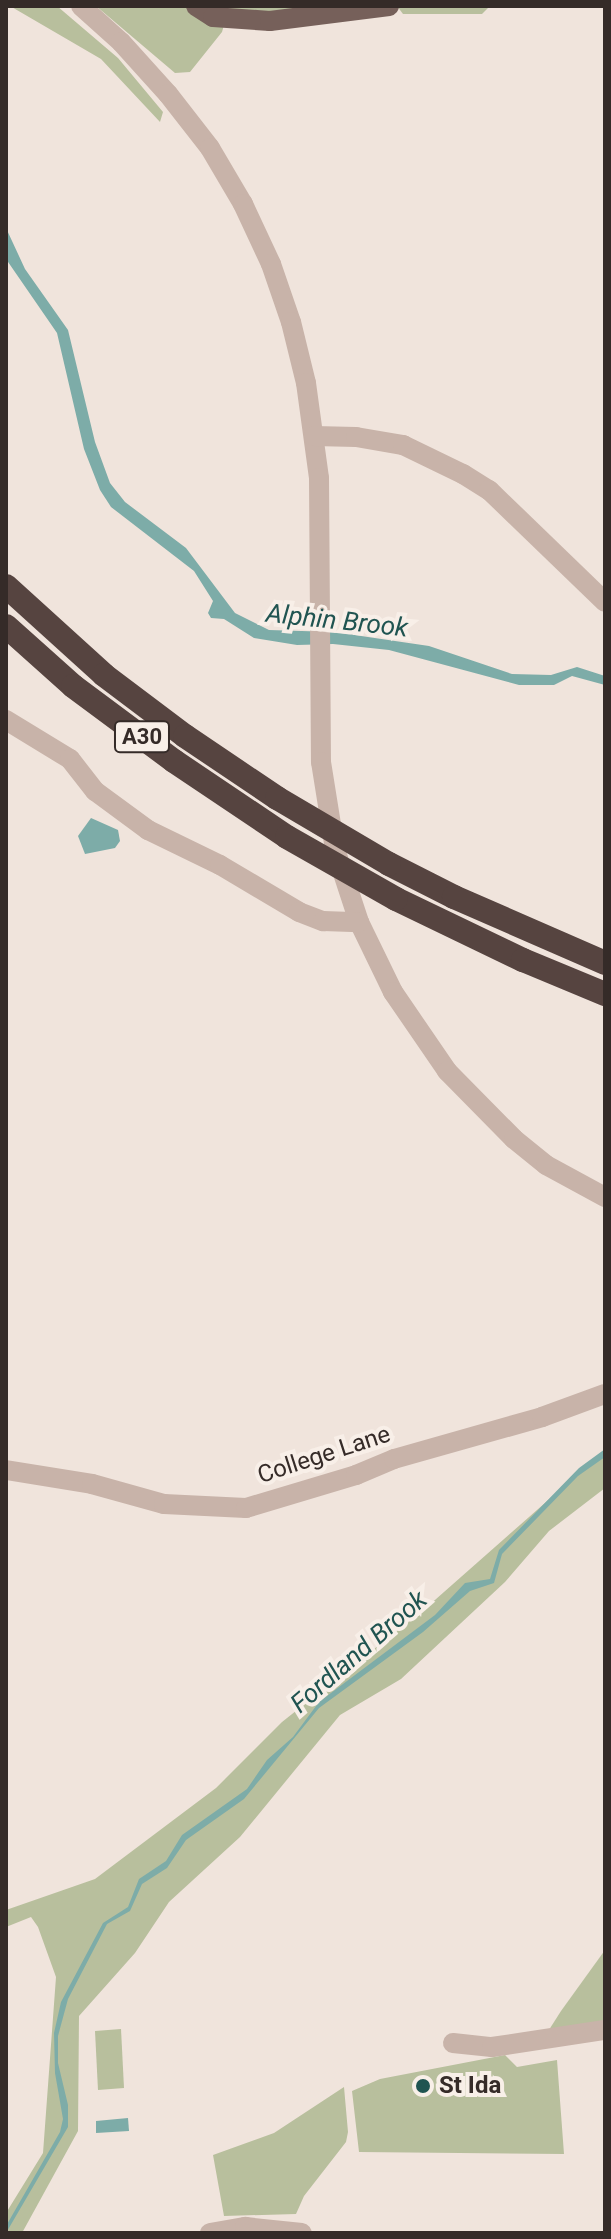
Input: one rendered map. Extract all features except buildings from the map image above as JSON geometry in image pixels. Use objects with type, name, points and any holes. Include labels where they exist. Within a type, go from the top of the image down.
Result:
[{"type":"highway","name":"A30","points":[[6,586],[104,675],[185,736],[277,798],[389,864],[467,903],[605,963]]},
{"type":"highway","name":"A30","points":[[6,626],[73,686],[174,761],[287,837],[396,899],[523,960],[605,994]]},
{"type":"main road","points":[[196,6],[213,17],[270,21],[389,6]]},
{"type":"street","points":[[81,6],[121,42],[168,94],[210,148],[243,204],[271,264],[291,322],[314,436],[319,478],[318,669],[327,809],[335,849],[359,922],[393,992],[447,1071],[535,1156],[605,1197]]},
{"type":"street","points":[[314,436],[356,437],[403,445],[463,474],[498,499],[605,602]]},
{"type":"street","points":[[6,720],[70,759],[95,791],[148,830],[220,865],[299,912],[323,921],[359,922]]},
{"type":"street","name":"College Lane","points":[[6,1470],[92,1484],[164,1504],[246,1508],[356,1475],[394,1459],[542,1417],[605,1394]]},
{"type":"street","points":[[453,2043],[492,2047],[605,2030]]},
{"type":"street","points":[[210,2233],[245,2227],[302,2233]]},
{"type":"green space","points":[[10,6],[57,6],[118,58],[163,112],[160,122],[101,59]]},
{"type":"green space","points":[[96,6],[320,6],[278,11],[228,11],[222,32],[190,72],[175,73]]},
{"type":"green space","points":[[397,6],[490,6],[482,14],[403,14]]},
{"type":"green space","points":[[605,1450],[605,1488],[549,1531],[505,1582],[401,1679],[340,1715],[240,1837],[169,1902],[135,1953],[79,2016],[78,2131],[22,2233],[6,2233],[6,2213],[43,2153],[56,1977],[38,1927],[31,1917],[6,1927],[6,1910],[95,1879],[216,1788],[282,1722],[427,1607]]},
{"type":"green space","points":[[605,1950],[605,2027],[547,2033],[561,2011]]},
{"type":"green space","points":[[121,2029],[124,2088],[98,2090],[95,2031]]},
{"type":"green space","points":[[505,2055],[517,2067],[557,2060],[564,2154],[359,2152],[352,2091],[380,2079]]},
{"type":"green space","points":[[344,2087],[346,2142],[304,2196],[296,2214],[224,2216],[213,2155],[274,2133]]},
{"type":"water","points":[[6,228],[25,269],[68,330],[95,442],[110,483],[125,502],[186,548],[235,613],[269,630],[334,632],[429,646],[512,674],[551,675],[577,667],[605,676],[605,685],[572,676],[554,685],[519,685],[389,650],[333,644],[297,645],[254,638],[224,619],[211,618],[208,613],[213,601],[194,571],[111,507],[100,490],[84,449],[57,333],[6,259]]},
{"type":"water","points":[[91,818],[118,830],[120,841],[115,848],[85,854],[78,836]]},
{"type":"water","points":[[605,1449],[605,1457],[578,1476],[502,1554],[494,1583],[470,1591],[423,1632],[319,1708],[244,1799],[186,1840],[167,1868],[142,1884],[130,1911],[107,1924],[68,1999],[58,2036],[58,2063],[68,2105],[68,2127],[6,2233],[6,2226],[60,2132],[63,2119],[55,2073],[54,2033],[61,2002],[103,1923],[128,1907],[139,1879],[166,1861],[182,1835],[247,1789],[267,1760],[293,1737],[319,1702],[435,1615],[465,1583],[490,1579],[499,1550],[579,1468]]},
{"type":"water","points":[[128,2118],[129,2131],[96,2133],[96,2121]]},
{"type":"place","name":"St Ida","points":[[423,2086]]},
{"type":"water label","name":"Alphin Brook","points":[[337,621]]},
{"type":"water label","name":"Fordland Brook","points":[[359,1652]]}]
